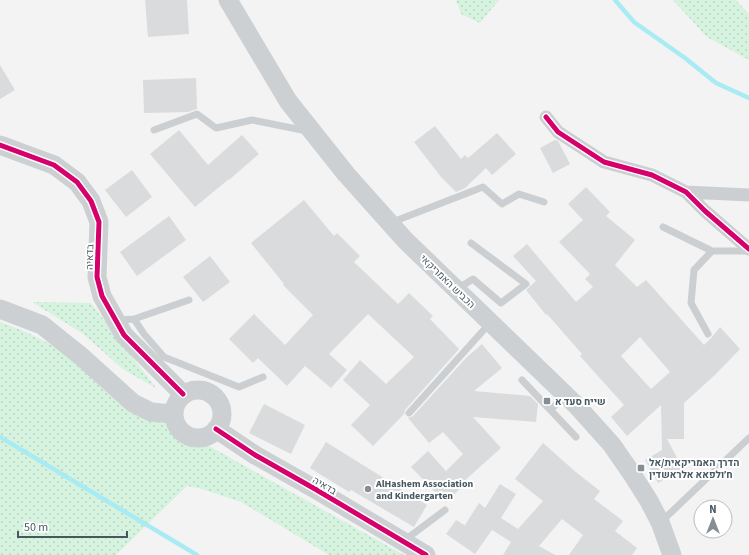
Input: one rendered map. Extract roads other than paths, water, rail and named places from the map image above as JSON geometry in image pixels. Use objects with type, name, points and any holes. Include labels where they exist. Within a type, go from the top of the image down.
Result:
[{"type":"street","name":"הכביש האמריקאי","points":[[232,4],[288,101],[346,174],[405,240],[565,394],[612,446],[649,501],[660,522],[672,555]]},
{"type":"street","points":[[546,117],[558,132],[604,162],[652,175],[686,192],[749,250]]},
{"type":"street","name":"בדאיה","points":[[0,145],[54,165],[77,182],[91,200],[98,222],[97,277],[102,296],[125,320],[124,334],[183,394]]},
{"type":"street","points":[[686,192],[749,195]]},
{"type":"street","points":[[0,309],[42,325],[82,357],[133,403],[151,412],[173,414]]},
{"type":"street","points":[[204,390],[213,395],[220,404],[221,420],[216,429],[210,434],[202,437],[190,436],[183,432],[175,422],[173,414],[176,403],[183,394],[204,390]]},
{"type":"street","name":"בדאיה","points":[[216,429],[255,455],[426,555]]},
{"type":"lane","points":[[154,130],[197,114],[216,128],[252,120],[313,132]]},
{"type":"lane","points":[[390,223],[483,187],[502,204],[519,194],[544,202]]},
{"type":"lane","points":[[663,227],[712,251],[749,250]]},
{"type":"lane","points":[[456,290],[473,279],[501,303],[526,284],[470,243]]},
{"type":"lane","points":[[708,334],[691,303],[694,270],[712,251]]},
{"type":"lane","points":[[125,320],[189,300]]},
{"type":"lane","points":[[125,320],[144,334],[164,357],[239,387],[263,377]]},
{"type":"lane","points":[[409,413],[490,323]]},
{"type":"lane","points":[[522,380],[576,437]]},
{"type":"lane","points":[[551,410],[565,394]]},
{"type":"lane","points":[[660,522],[749,438]]},
{"type":"lane","points":[[404,542],[445,510]]},
{"type":"waterway","points":[[615,0],[634,22],[685,58],[716,83],[749,98]]},
{"type":"waterway","points":[[0,437],[197,555]]},
{"type":"place","name":"שייח סעד א","points":[[547,401]]},
{"type":"place","name":"הדרך האמריקאית/אל ח׳ולפאא אלראשדין","points":[[641,468]]},
{"type":"place","name":"AlHashem Association and Kindergarten","points":[[368,489]]}]
